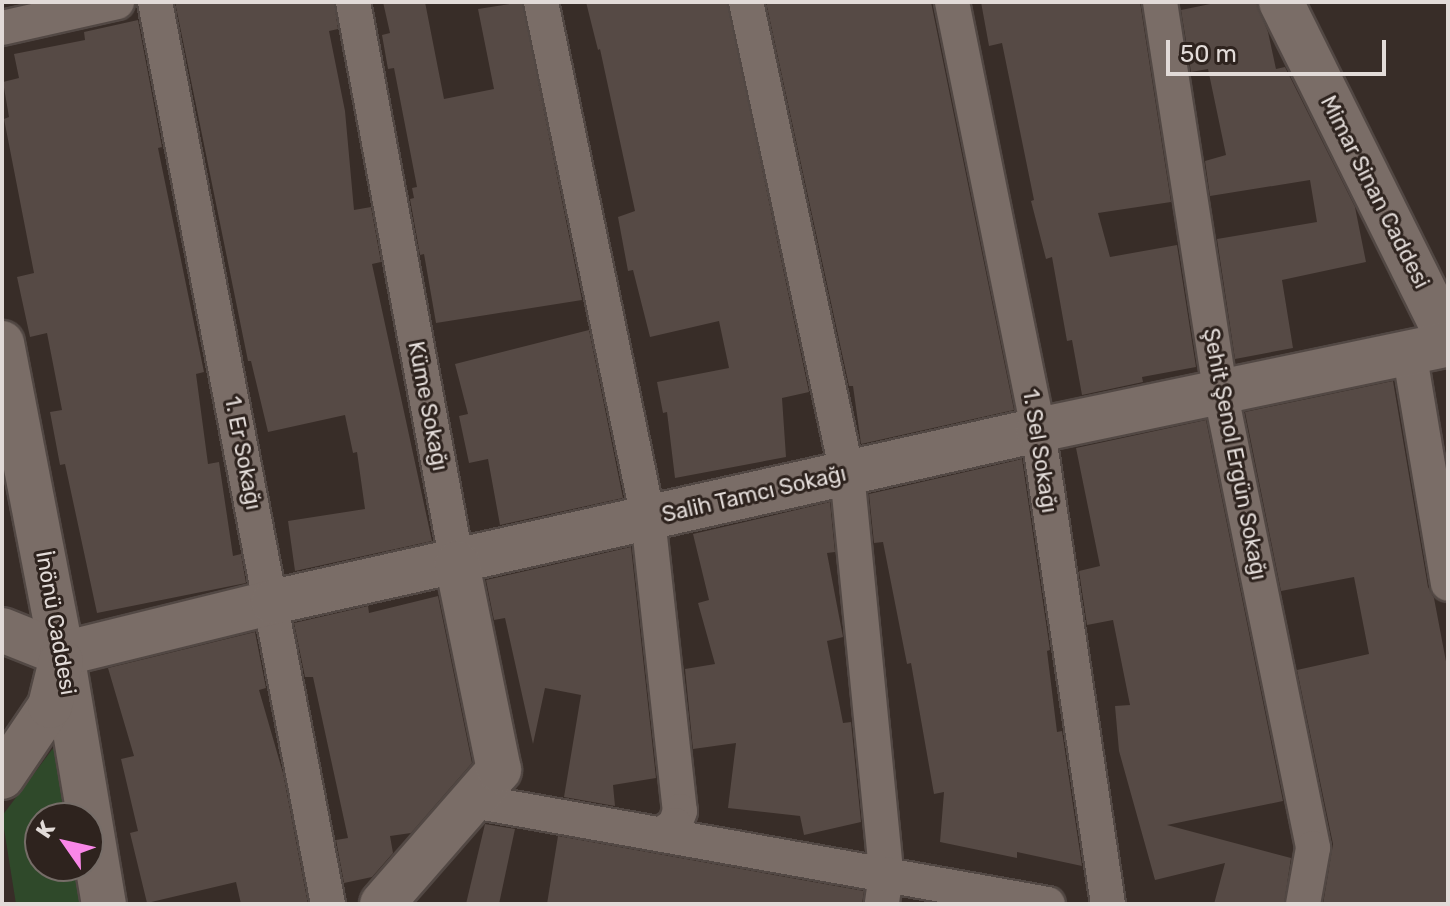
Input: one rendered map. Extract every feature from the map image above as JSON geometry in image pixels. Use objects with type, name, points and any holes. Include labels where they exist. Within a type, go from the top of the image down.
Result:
[{"type":"street","points":[[2,28],[117,2]]},
{"type":"street","name":"1. Er Sokağı","points":[[155,2],[273,602],[328,904]]},
{"type":"street","name":"Küme Sokağı","points":[[353,2],[457,563],[499,770],[473,801]]},
{"type":"street","points":[[541,2],[648,518],[680,811],[675,825],[663,833]]},
{"type":"street","points":[[746,2],[847,473],[884,889]]},
{"type":"street","name":"1. Sel Sokağı","points":[[952,2],[1038,430],[1108,904]]},
{"type":"street","name":"Şehit Şenol Ergün Sokağı","points":[[1160,2],[1220,390],[1313,848],[1303,904]]},
{"type":"street","name":"Mimar Sinan Caddesi","points":[[1281,2],[1435,344]]},
{"type":"street","name":"İnönü Caddesi","points":[[2,343],[62,654],[104,904]]},
{"type":"street","points":[[1435,344],[1448,584]]},
{"type":"street","name":"Salih Tamcı Sokağı","points":[[62,654],[273,602],[1435,344]]},
{"type":"street","points":[[2,630],[62,654],[50,706],[2,777]]},
{"type":"street","points":[[382,904],[473,801],[663,833],[884,889],[1048,904]]},
{"type":"green space","points":[[66,722],[78,802],[24,802],[24,882],[90,882],[93,904],[16,904],[2,816],[54,747]]},
{"type":"building","points":[[175,2],[334,2],[338,29],[329,31],[345,111],[354,210],[371,207],[381,262],[372,264],[432,541],[295,571],[288,521],[365,509],[357,452],[353,453],[345,415],[268,432],[251,361],[248,361]]},
{"type":"building","points":[[383,2],[425,2],[444,99],[494,89],[478,9],[522,2],[582,300],[436,323],[424,254],[420,255],[410,199],[414,198],[412,188],[417,187],[394,68],[388,69],[382,35],[390,33]]},
{"type":"building","points":[[586,2],[727,2],[809,392],[782,398],[786,457],[675,478],[667,412],[663,413],[657,382],[729,368],[719,321],[650,337],[633,270],[628,271],[618,217],[635,211],[600,49]]},
{"type":"building","points":[[766,2],[931,2],[1014,410],[861,444],[853,386],[849,386]]},
{"type":"building","points":[[981,2],[1140,2],[1171,202],[1098,213],[1110,257],[1177,245],[1196,367],[1142,377],[1143,382],[1082,395],[1072,340],[1067,341],[1052,257],[1046,259],[1031,201],[1034,200],[1002,43],[989,46]]},
{"type":"building","points":[[1220,2],[1256,2],[1268,32],[1276,69],[1285,67],[1355,207],[1366,262],[1282,280],[1293,348],[1235,359],[1217,239],[1317,222],[1310,180],[1210,196],[1205,161],[1226,155],[1208,69],[1191,72],[1181,10]]},
{"type":"building","points":[[138,20],[162,147],[158,148],[204,372],[196,374],[208,464],[219,462],[233,556],[241,554],[246,583],[97,613],[65,464],[60,465],[50,412],[62,410],[47,333],[30,337],[17,277],[34,273],[4,119],[9,117],[3,82],[19,78],[14,54],[85,40],[84,32]]},
{"type":"building","points":[[589,330],[623,498],[500,525],[488,459],[469,463],[459,416],[468,414],[455,364]]},
{"type":"building","points":[[1393,381],[1428,587],[1434,598],[1448,672],[1448,904],[1323,904],[1333,844],[1297,670],[1369,654],[1354,577],[1281,591],[1245,412]]},
{"type":"building","points":[[1206,420],[1283,801],[1167,825],[1291,858],[1284,904],[1214,904],[1225,863],[1155,880],[1119,751],[1115,706],[1130,705],[1113,620],[1087,625],[1079,571],[1100,566],[1076,448]]},
{"type":"building","points":[[1022,459],[1050,650],[1047,651],[1057,732],[1062,731],[1082,866],[1017,852],[1017,858],[940,842],[944,792],[934,794],[911,663],[907,664],[883,542],[874,543],[869,494]]},
{"type":"building","points":[[830,502],[835,552],[827,553],[843,637],[827,641],[843,723],[851,722],[861,822],[804,835],[800,816],[728,808],[736,743],[693,749],[685,669],[715,664],[698,603],[709,600],[693,534]]},
{"type":"building","points":[[631,547],[656,778],[613,785],[615,806],[564,797],[581,695],[545,688],[533,744],[505,618],[494,620],[486,580]]},
{"type":"building","points":[[438,596],[472,763],[411,833],[390,836],[393,853],[372,877],[344,883],[336,840],[348,838],[313,677],[305,677],[294,623],[368,606],[369,613]]},
{"type":"building","points":[[255,632],[266,688],[259,690],[283,773],[308,904],[241,904],[236,882],[147,903],[130,833],[138,831],[121,759],[134,756],[108,668]]},
{"type":"building","points":[[485,824],[515,829],[499,904],[466,904]]},
{"type":"building","points":[[558,836],[864,891],[862,904],[547,904]]}]
